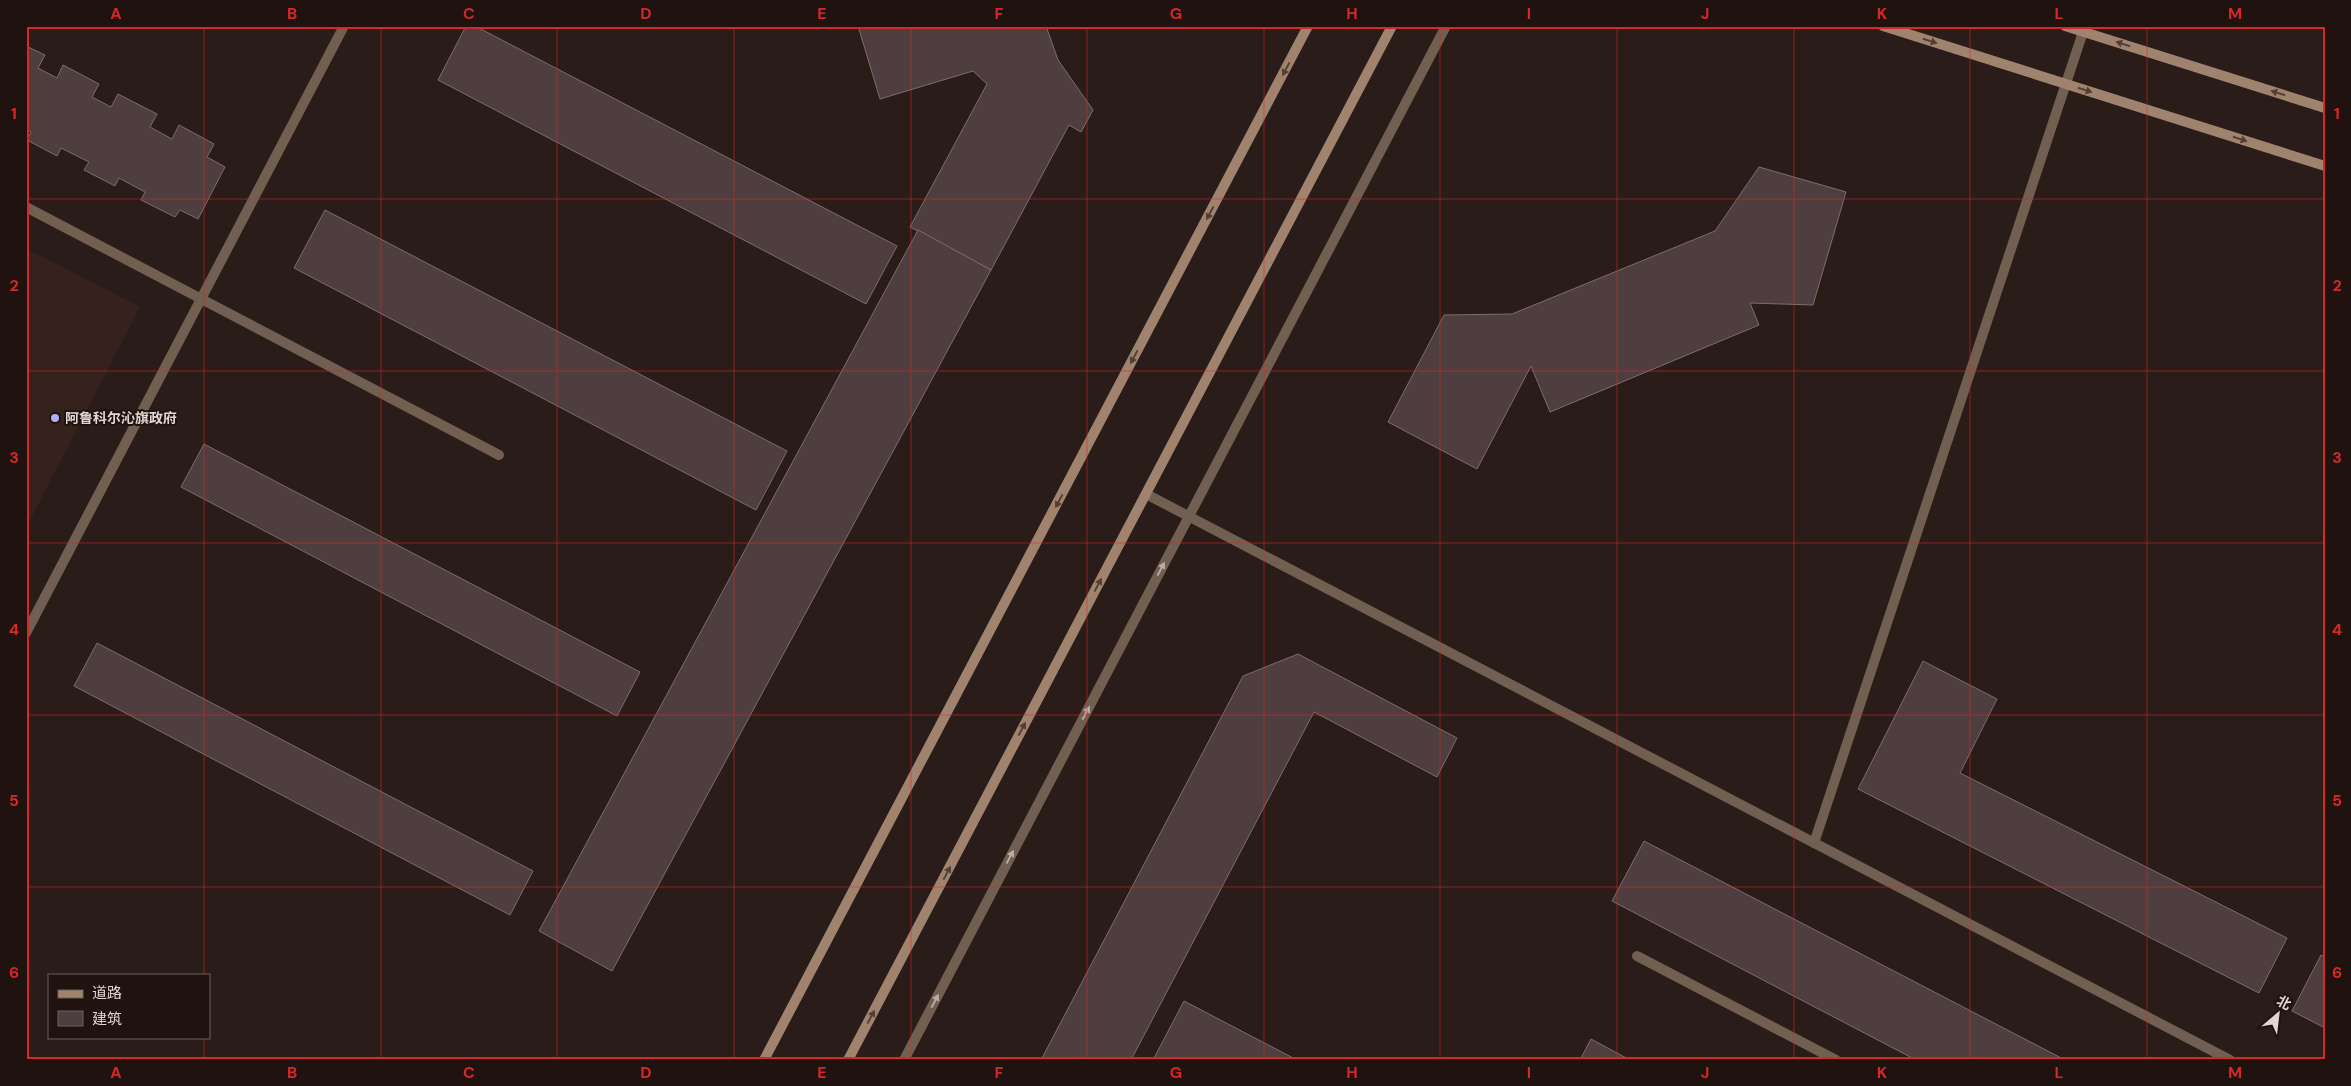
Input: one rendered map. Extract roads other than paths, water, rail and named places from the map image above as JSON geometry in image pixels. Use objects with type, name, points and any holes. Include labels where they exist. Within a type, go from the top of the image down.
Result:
[{"type":"main road","points":[[764,1060],[1308,26]]},
{"type":"main road","points":[[848,1060],[1392,26]]},
{"type":"main road","points":[[1883,26],[2325,166]]},
{"type":"main road","points":[[2065,26],[2084,29],[2325,108]]},
{"type":"street","points":[[26,633],[344,26]]},
{"type":"street","points":[[904,1060],[1446,26]]},
{"type":"street","points":[[1814,843],[2084,29]]},
{"type":"street","points":[[26,207],[499,455]]},
{"type":"street","points":[[1146,494],[2230,1060]]},
{"type":"street","points":[[1637,956],[1836,1060]]},
{"type":"place","name":"阿鲁科尔沁旗政府","points":[[55,418]]}]
